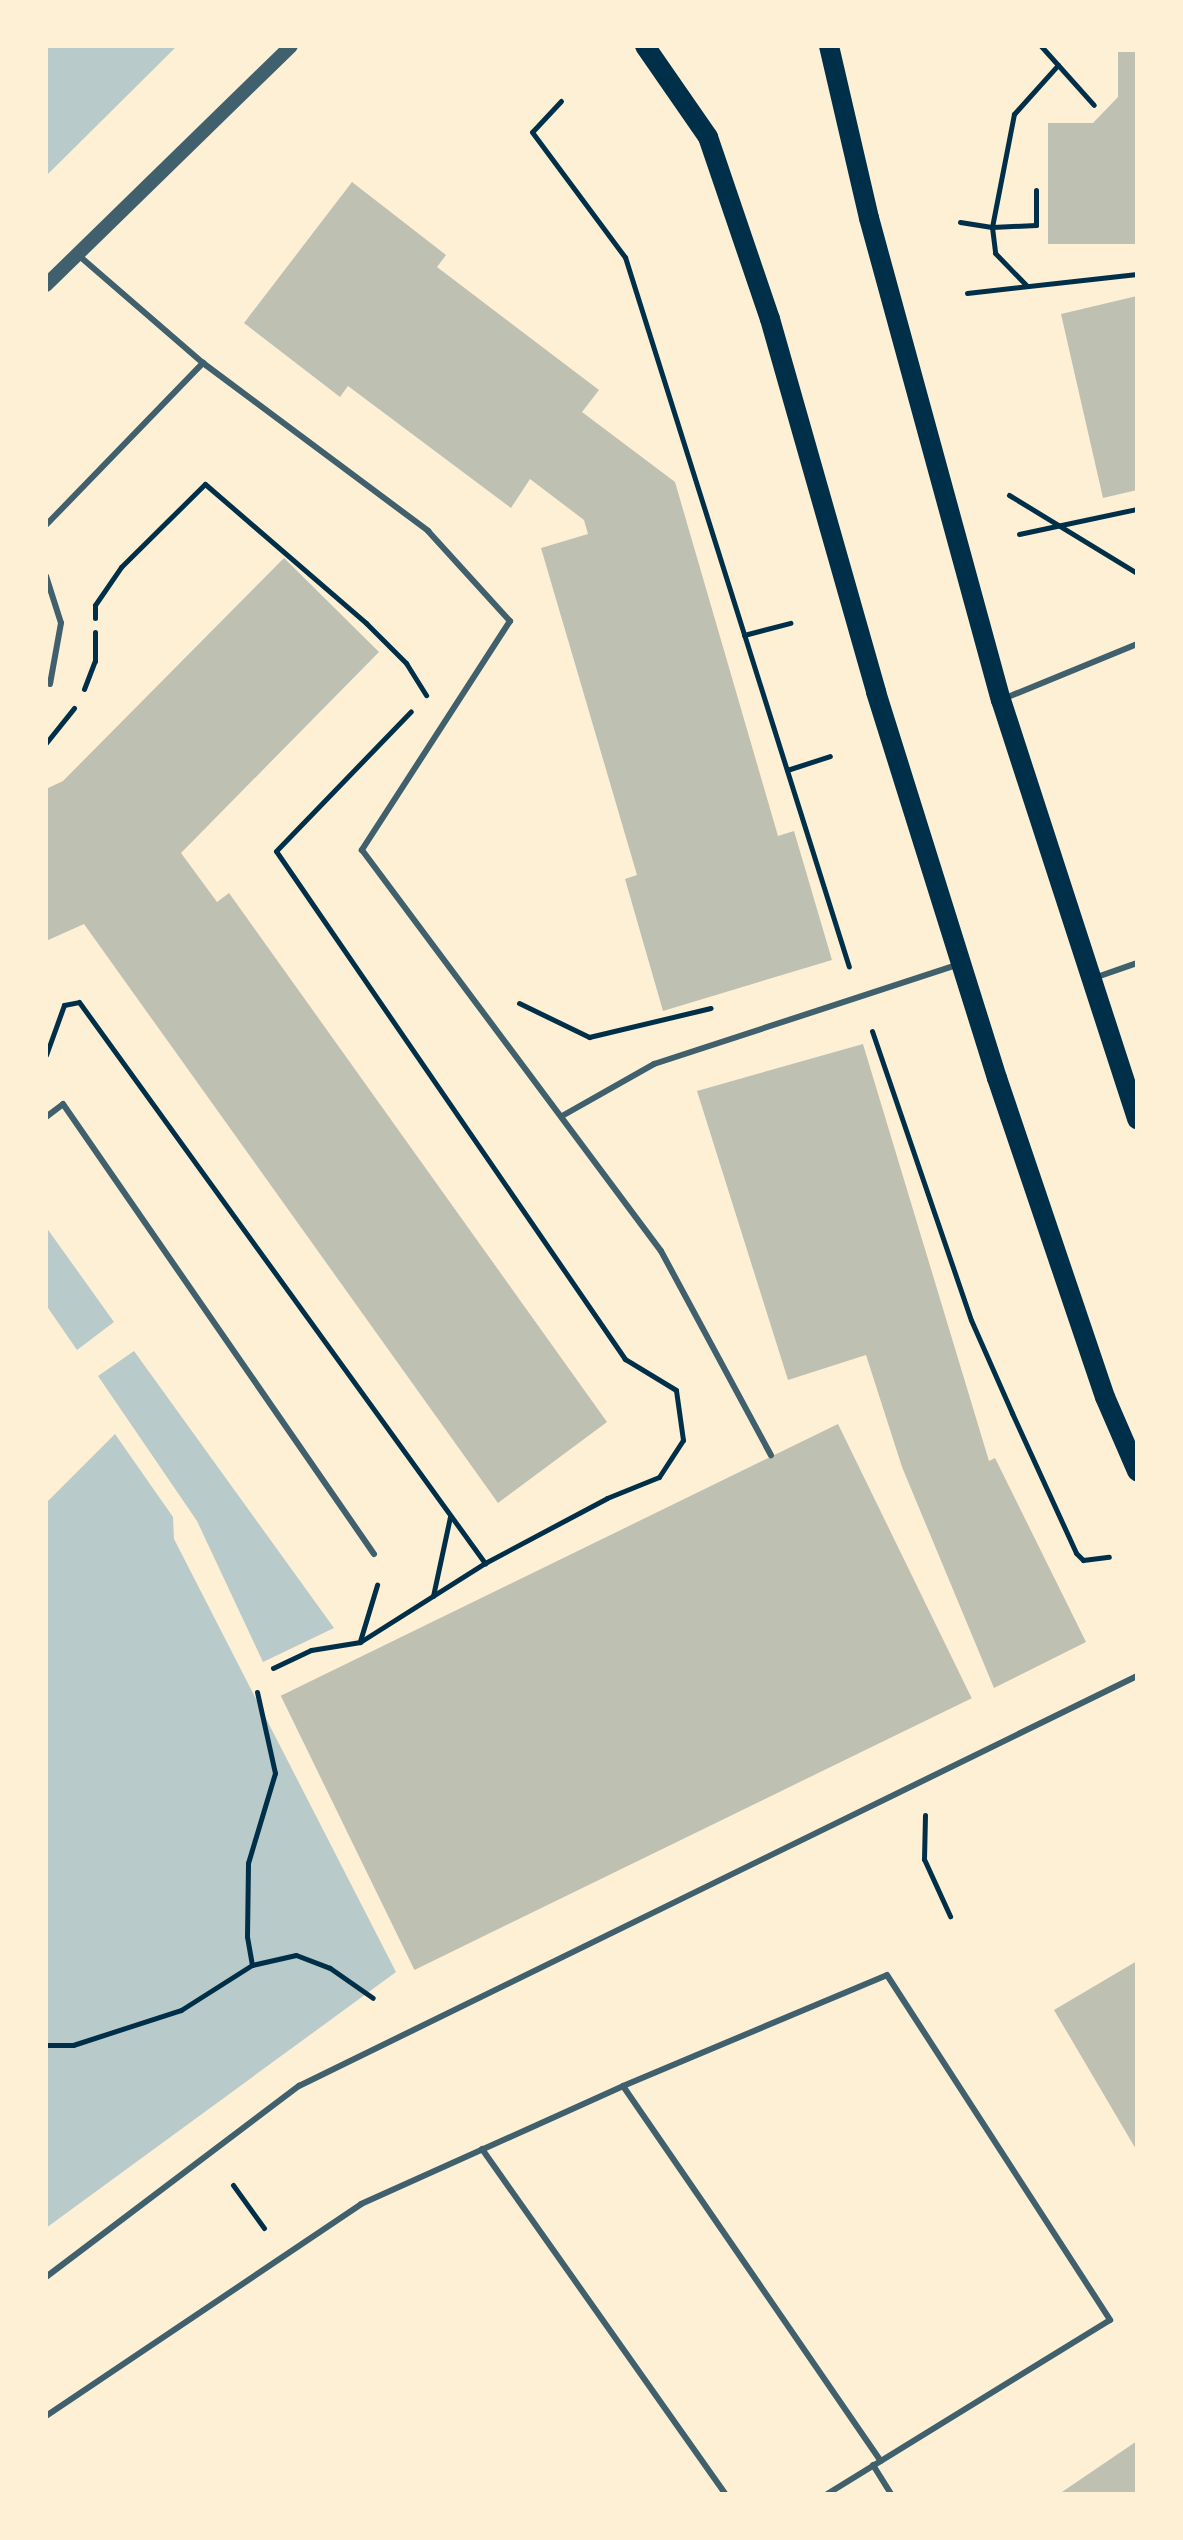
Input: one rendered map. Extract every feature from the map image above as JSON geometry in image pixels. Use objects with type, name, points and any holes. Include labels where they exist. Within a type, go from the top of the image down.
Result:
[{"type":"main road","points":[[645,46],[708,137],[770,319],[876,692],[961,964],[1105,1397],[1137,1471]]},
{"type":"main road","points":[[829,46],[869,218],[1001,700],[1137,1119]]},
{"type":"street","points":[[46,285],[291,46]]},
{"type":"lane","points":[[77,254],[203,363],[428,531],[510,621],[362,850],[661,1251],[771,1455]]},
{"type":"lane","points":[[46,525],[203,363]]},
{"type":"lane","points":[[46,576],[61,623],[50,684]]},
{"type":"lane","points":[[1001,700],[1137,644]]},
{"type":"lane","points":[[1091,979],[1137,963]]},
{"type":"lane","points":[[562,1116],[654,1064],[961,964]]},
{"type":"lane","points":[[46,1117],[63,1104],[374,1554]]},
{"type":"lane","points":[[46,2277],[299,2086],[1137,1676]]},
{"type":"lane","points":[[46,2416],[361,2204],[623,2086],[887,1975],[1110,2320],[827,2494]]},
{"type":"lane","points":[[623,2086],[881,2461]]},
{"type":"lane","points":[[482,2149],[725,2494]]},
{"type":"lane","points":[[873,2465],[891,2494]]},
{"type":"path","points":[[1041,46],[1094,105]]},
{"type":"path","points":[[1027,286],[995,253],[992,227],[1014,114],[1058,65]]},
{"type":"path","points":[[561,101],[532,132],[625,257],[850,969],[835,975]]},
{"type":"path","points":[[960,222],[992,227],[1036,225],[1036,190]]},
{"type":"path","points":[[967,293],[1137,274]]},
{"type":"path","points":[[46,743],[79,701],[95,661],[95,605],[121,567],[205,484],[366,623],[406,663],[427,694],[276,851],[625,1359],[676,1390],[683,1440],[659,1477],[607,1498],[485,1563],[360,1642],[311,1650],[273,1668]]},
{"type":"path","points":[[1009,495],[1137,573]]},
{"type":"path","points":[[1019,534],[1137,509]]},
{"type":"path","points":[[744,635],[790,623]]},
{"type":"path","points":[[787,770],[830,756]]},
{"type":"path","points":[[46,1055],[64,1005],[79,1002],[485,1563]]},
{"type":"path","points":[[519,1003],[589,1037],[713,1008]]},
{"type":"path","points":[[872,1031],[971,1320],[1012,1413],[1076,1553],[1083,1560],[1109,1557]]},
{"type":"path","points":[[433,1597],[450,1517]]},
{"type":"path","points":[[360,1642],[380,1578]]},
{"type":"path","points":[[252,1965],[247,1936],[248,1863],[275,1773],[257,1692]]},
{"type":"path","points":[[938,1806],[925,1813],[924,1859],[950,1916]]},
{"type":"path","points":[[46,2045],[73,2045],[181,2010],[252,1965],[296,1955],[330,1968],[373,1998]]},
{"type":"path","points":[[233,2185],[264,2228]]},
{"type":"shaded area","points":[[46,46],[177,46],[46,176]]},
{"type":"shaded area","points":[[46,1227],[114,1322],[77,1350],[46,1305]]},
{"type":"shaded area","points":[[134,1351],[334,1628],[263,1662],[197,1521],[98,1376]]},
{"type":"shaded area","points":[[115,1434],[173,1517],[174,1539],[396,1972],[46,2228],[46,1503]]},
{"type":"building","points":[[1118,52],[1137,52],[1137,244],[1048,244],[1048,123],[1093,123],[1118,97]]},
{"type":"building","points":[[352,182],[446,255],[437,267],[599,390],[582,412],[675,482],[778,836],[794,831],[832,960],[663,1011],[625,879],[637,875],[541,548],[588,534],[584,520],[530,479],[511,508],[348,386],[340,397],[244,323]]},
{"type":"building","points":[[1137,296],[1137,490],[1103,498],[1061,314]]},
{"type":"building","points":[[284,558],[379,652],[181,853],[217,902],[229,893],[607,1422],[498,1503],[84,924],[46,941],[46,789],[63,781]]},
{"type":"building","points":[[863,1044],[989,1461],[995,1458],[1086,1642],[994,1688],[902,1467],[866,1355],[788,1380],[697,1091]]},
{"type":"building","points":[[838,1424],[972,1698],[414,1970],[281,1696]]},
{"type":"building","points":[[1137,1961],[1137,2151],[1054,2010]]},
{"type":"building","points":[[1137,2441],[1137,2494],[1059,2494]]}]
